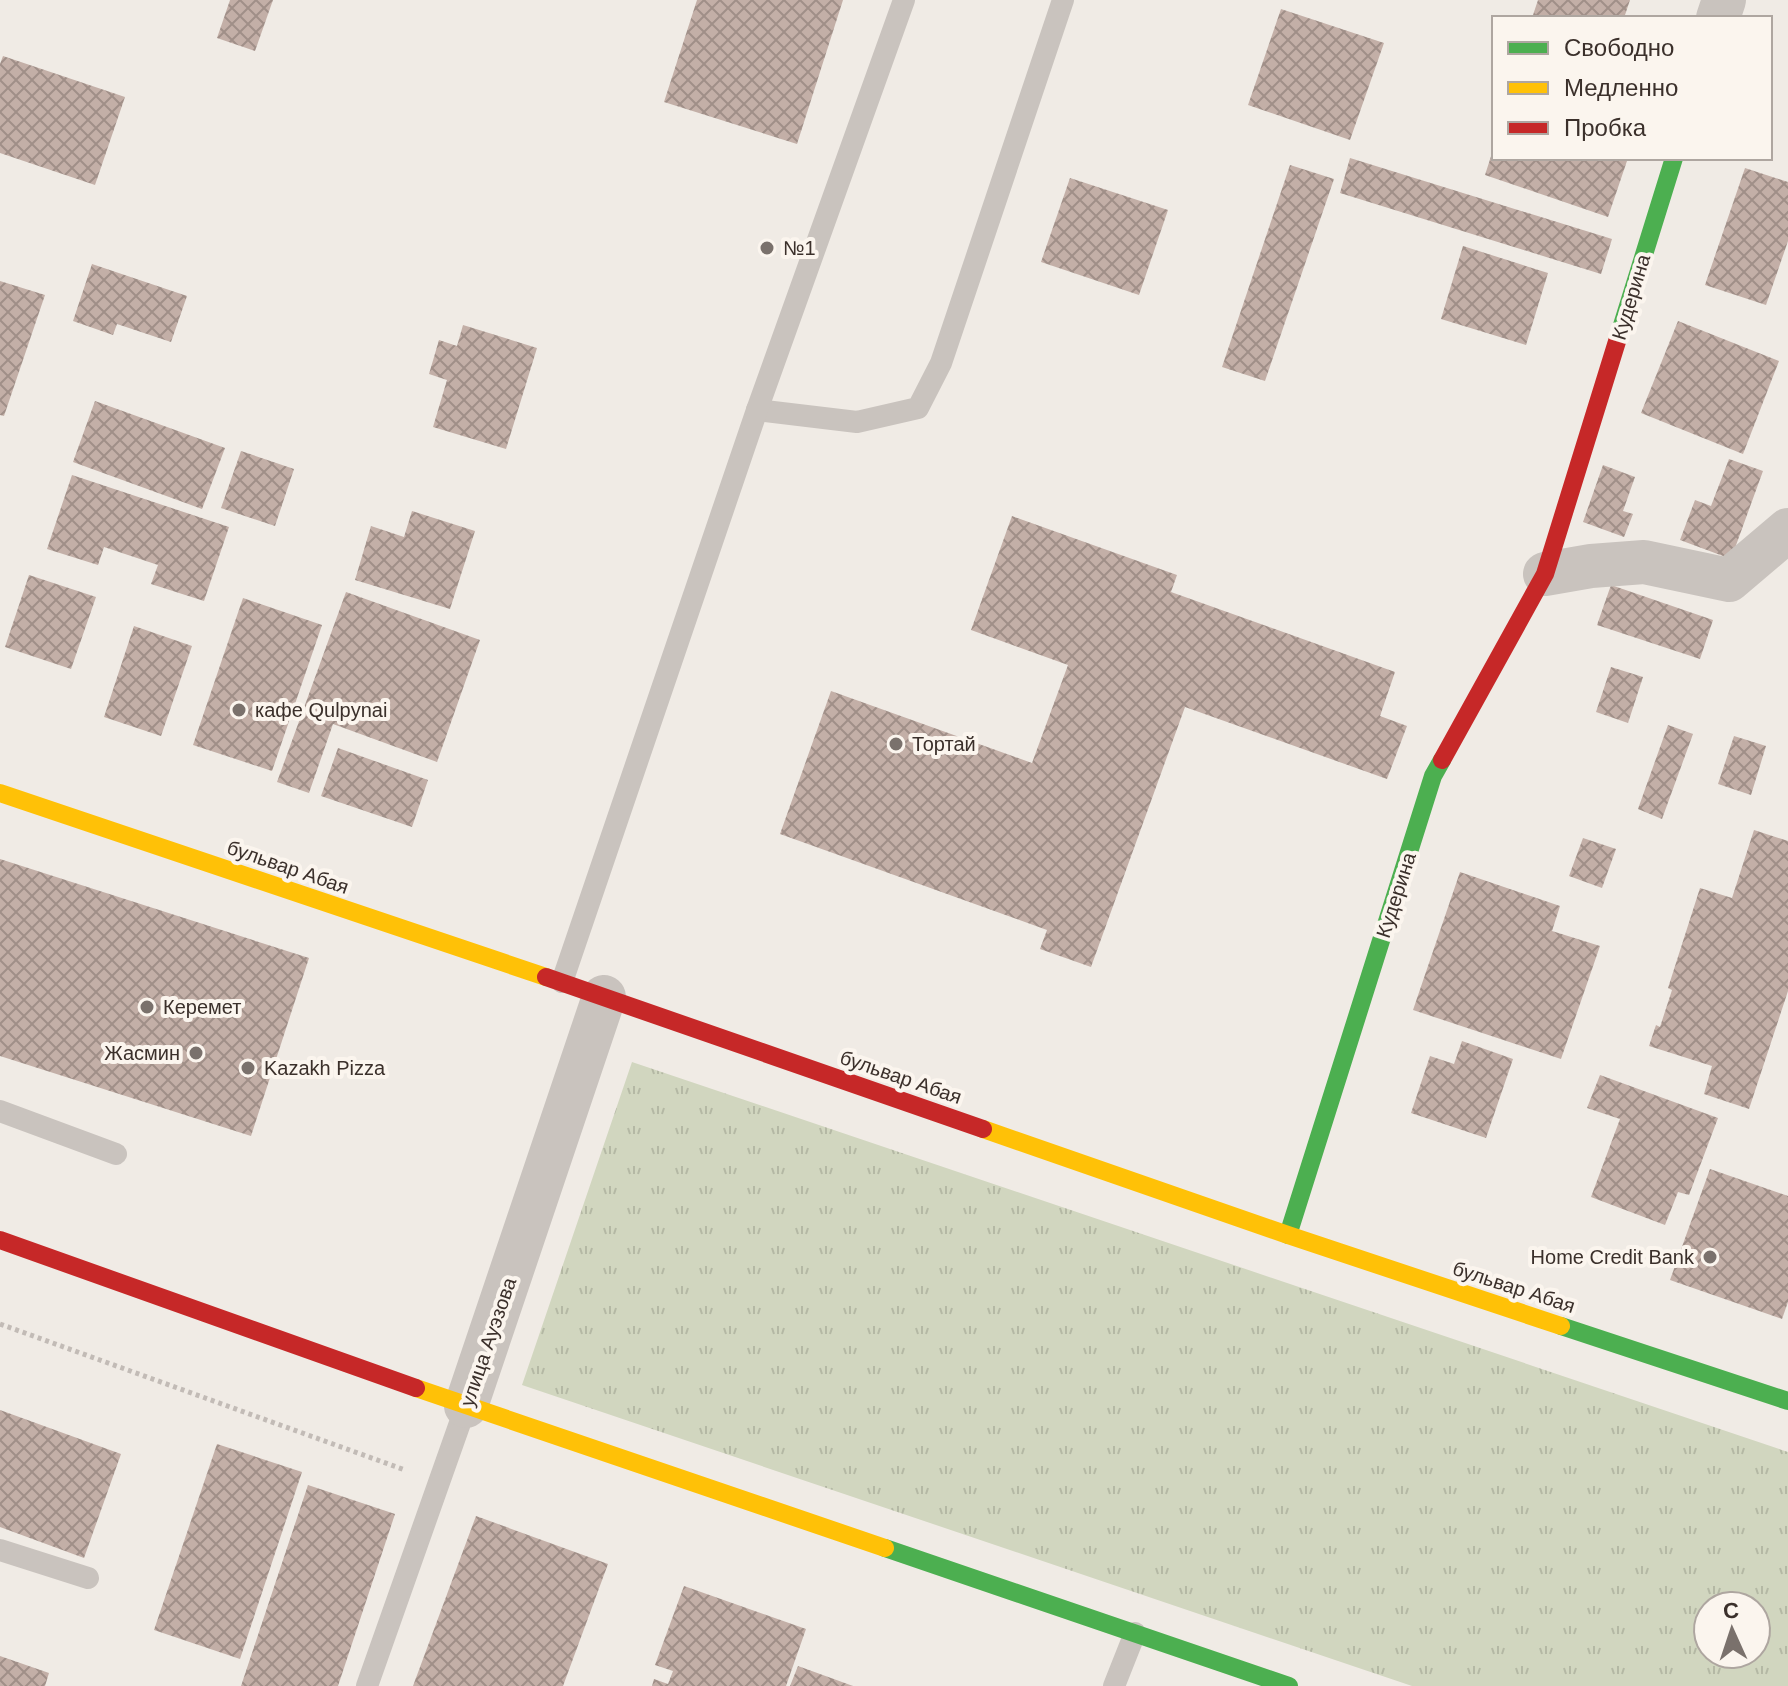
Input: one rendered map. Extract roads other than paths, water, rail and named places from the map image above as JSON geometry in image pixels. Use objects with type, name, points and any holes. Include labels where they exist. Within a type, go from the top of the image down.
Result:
[{"type":"main road","name":"Кудерина","points":[[1288,1235],[1433,776],[1545,574],[1673,160]]},
{"type":"main road","name":"бульвар Абая","points":[[0,793],[562,982],[1288,1235],[1788,1401]]},
{"type":"main road","points":[[0,1240],[466,1406],[1289,1686]]},
{"type":"street","points":[[1545,574],[1591,566],[1644,562],[1729,580],[1788,530]]},
{"type":"street","name":"улица Ауэзова","points":[[466,1406],[604,997]]},
{"type":"lane","points":[[562,982],[757,410],[904,0]]},
{"type":"lane","points":[[757,410],[857,422],[918,408],[941,363],[1063,0]]},
{"type":"lane","points":[[0,1111],[116,1154]]},
{"type":"lane","name":"улица Ауэзова","points":[[367,1686],[466,1406]]},
{"type":"lane","points":[[0,1550],[88,1578]]},
{"type":"lane","points":[[1114,1686],[1135,1633]]},
{"type":"place","name":"№1","points":[[767,248]]},
{"type":"place","name":"кафе Qulpynai","points":[[239,710]]},
{"type":"place","name":"Тортай","points":[[896,744]]},
{"type":"place","name":"Керемет","points":[[147,1007]]},
{"type":"place","name":"Жасмин","points":[[196,1053]]},
{"type":"place","name":"Kazakh Pizza","points":[[248,1068]]},
{"type":"place","name":"Home Credit Bank","points":[[1710,1257]]}]
